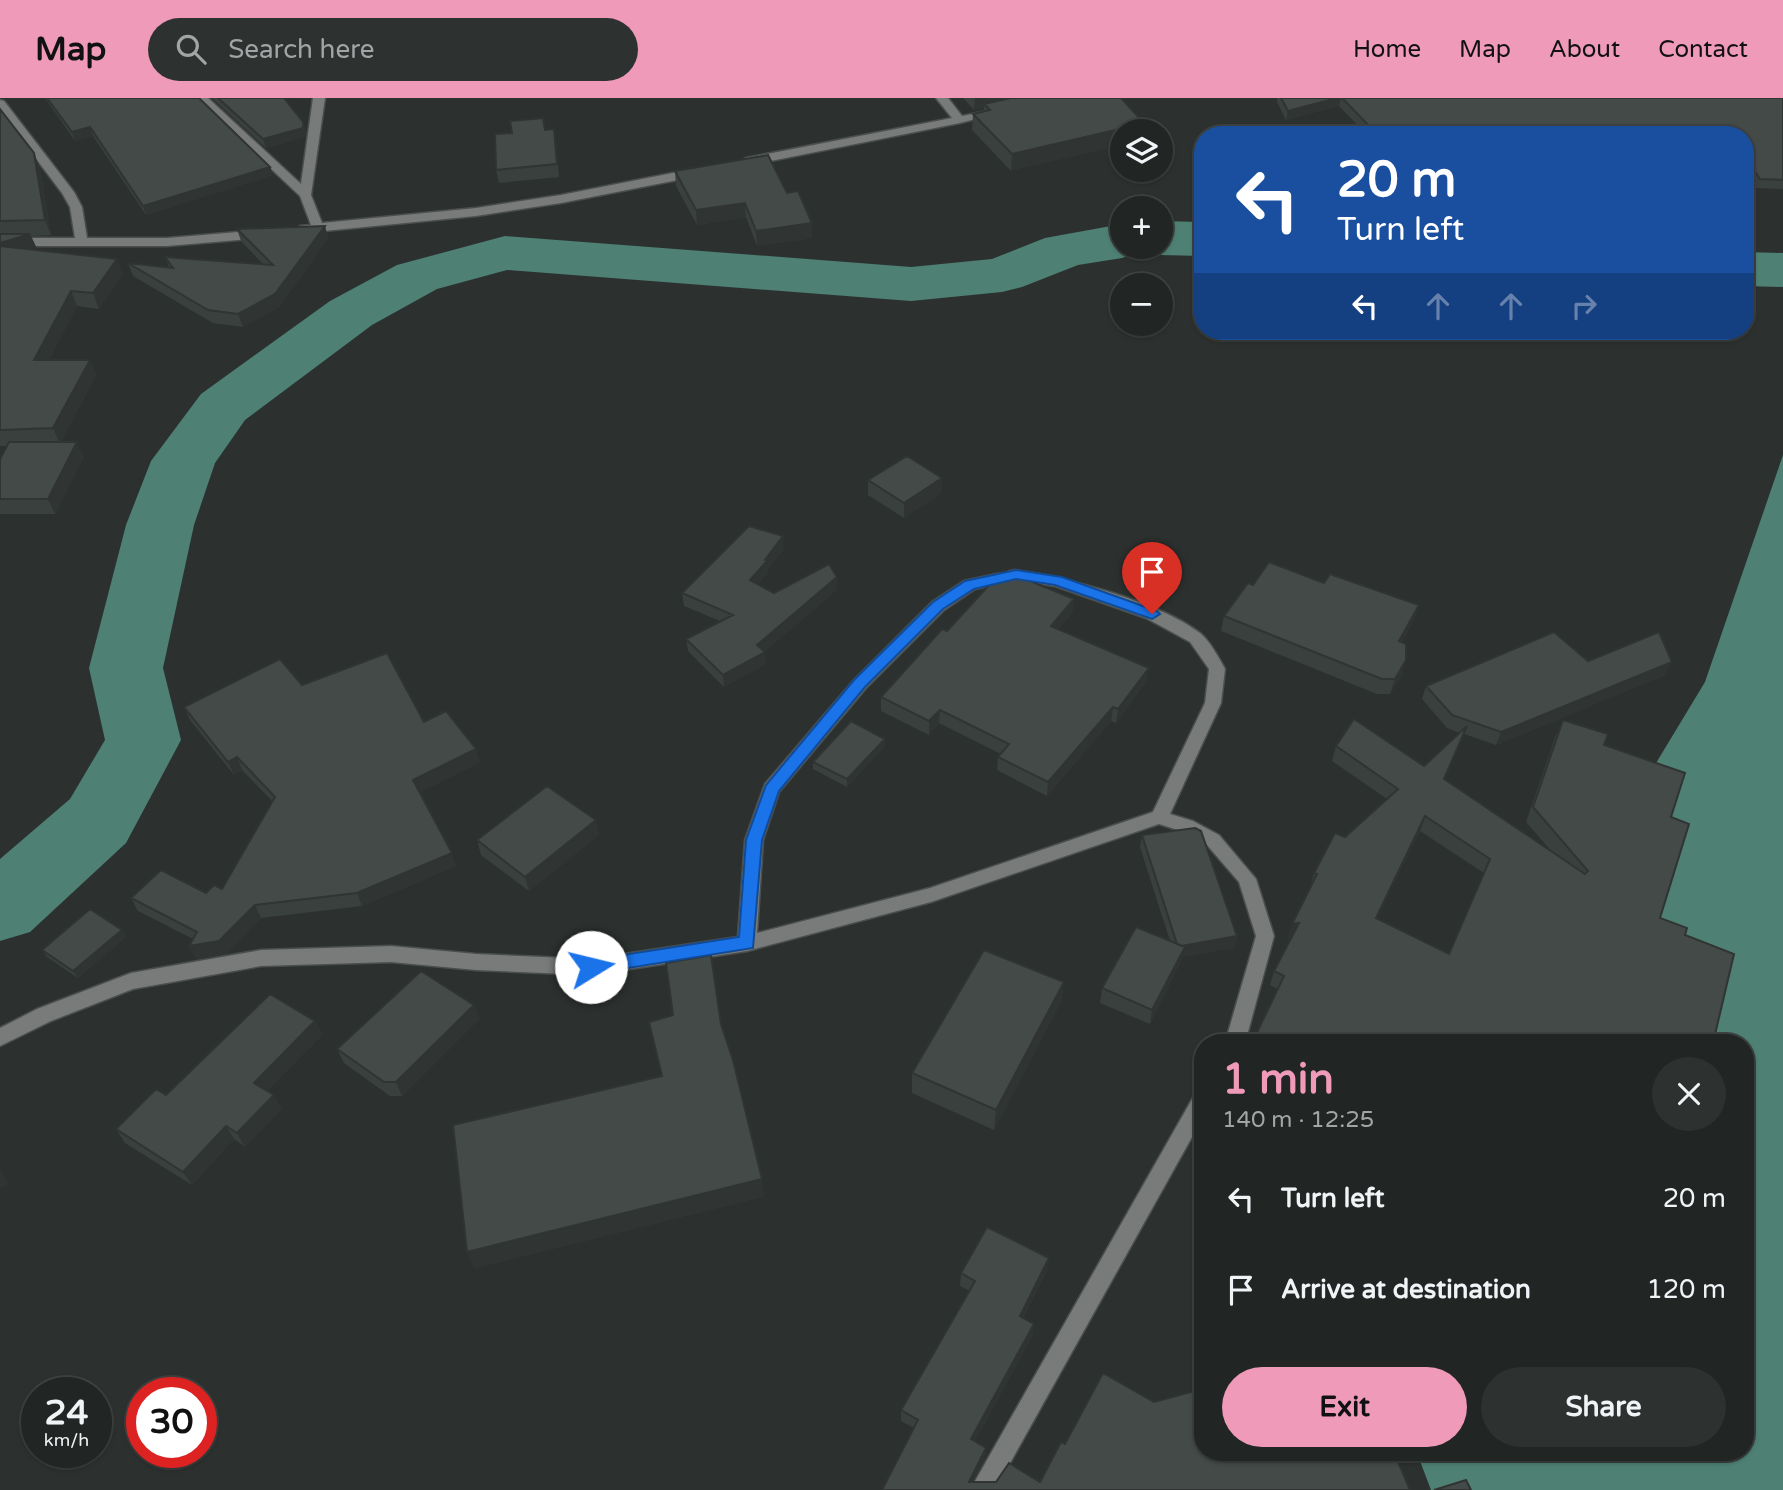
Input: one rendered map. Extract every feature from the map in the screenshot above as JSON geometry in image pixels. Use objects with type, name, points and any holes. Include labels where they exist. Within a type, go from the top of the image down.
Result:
[{"type":"street","points":[[202,98],[305,195],[318,228]]},
{"type":"street","points":[[305,195],[319,98]]},
{"type":"street","points":[[942,98],[960,120]]},
{"type":"street","points":[[0,103],[68,192],[76,207],[82,243]]},
{"type":"street","points":[[734,164],[1012,109]]},
{"type":"street","points":[[296,230],[488,210],[561,199],[708,170]]},
{"type":"street","points":[[0,242],[167,242],[272,233]]},
{"type":"street","points":[[747,943],[754,840],[771,789],[860,684],[938,606],[970,585],[1016,575],[1057,581],[1152,614],[1196,638],[1217,669],[1213,703],[1160,817]]},
{"type":"street","points":[[0,1038],[44,1015],[131,981],[261,958],[391,954],[591,967],[747,943],[931,895],[1160,817],[1213,840],[1247,879],[1265,936],[1237,1034]]},
{"type":"street","points":[[982,1490],[1194,1114]]},
{"type":"shaded area","points":[[1783,455],[1783,1490],[1431,1490],[1420,1461],[1754,1461],[1754,1034],[1492,1034],[1705,682]]},
{"type":"building","points":[[47,98],[199,98],[270,167],[143,206],[90,127],[72,132]]},
{"type":"building","points":[[218,98],[284,98],[303,122],[303,128],[263,139]]},
{"type":"building","points":[[1011,98],[1121,98],[1140,119],[1110,119],[1110,131],[1012,154],[973,114],[990,110],[984,104]]},
{"type":"building","points":[[1281,98],[1337,98],[1288,111]]},
{"type":"building","points":[[1342,98],[1783,98],[1783,180],[1760,179],[1754,170],[1754,126],[1369,126]]},
{"type":"building","points":[[0,109],[34,153],[45,220],[0,221]]},
{"type":"building","points":[[543,118],[545,130],[554,129],[557,164],[496,170],[495,134],[512,133],[510,121]]},
{"type":"building","points":[[768,155],[787,193],[798,191],[812,223],[756,231],[745,203],[696,210],[675,171]]},
{"type":"building","points":[[325,226],[275,294],[238,314],[208,310],[128,263],[173,268],[165,257],[273,265],[237,229]]},
{"type":"building","points":[[0,234],[30,234],[0,243]]},
{"type":"building","points":[[0,246],[117,259],[93,293],[71,291],[34,360],[90,360],[53,428],[0,430]]},
{"type":"building","points":[[9,442],[77,442],[48,499],[0,499],[0,459]]},
{"type":"building","points":[[907,456],[942,478],[904,503],[868,480]]},
{"type":"building","points":[[749,526],[783,536],[765,560],[767,561],[750,580],[774,593],[829,564],[837,577],[757,645],[765,652],[723,675],[686,639],[733,615],[682,593]]},
{"type":"building","points":[[1269,562],[1324,583],[1330,574],[1419,605],[1399,641],[1406,644],[1406,660],[1395,679],[1382,679],[1224,616],[1248,583],[1253,585]]},
{"type":"building","points":[[1006,571],[1074,599],[1051,626],[1149,668],[1118,709],[1113,707],[1048,782],[998,757],[1009,744],[940,710],[929,721],[881,697],[942,629],[947,631],[1001,572]]},
{"type":"building","points":[[1554,632],[1588,661],[1659,632],[1672,662],[1501,732],[1452,715],[1426,686]]},
{"type":"building","points":[[387,653],[424,722],[446,711],[476,749],[413,780],[452,853],[357,893],[255,905],[219,941],[189,946],[197,932],[131,898],[161,870],[206,893],[214,885],[222,889],[275,797],[237,757],[228,762],[184,707],[280,659],[302,685]]},
{"type":"building","points":[[1354,719],[1424,766],[1467,726],[1444,779],[1585,874],[1588,871],[1533,807],[1563,720],[1608,734],[1604,745],[1685,773],[1671,817],[1689,824],[1660,918],[1687,928],[1685,935],[1734,954],[1715,1034],[1256,1034],[1284,976],[1274,971],[1299,923],[1292,924],[1335,833],[1345,837],[1398,789],[1336,746]],"holes":[[[1425,816],[1490,859],[1449,954],[1376,918]]]},
{"type":"building","points":[[851,721],[885,739],[847,779],[813,762]]},
{"type":"building","points":[[547,786],[596,820],[525,877],[477,840]]},
{"type":"building","points":[[1195,828],[1201,831],[1237,936],[1182,946],[1177,944],[1142,835]]},
{"type":"building","points":[[90,909],[122,930],[73,971],[42,950]]},
{"type":"building","points":[[1136,927],[1185,947],[1152,1010],[1102,988]]},
{"type":"building","points":[[984,950],[1064,982],[996,1110],[912,1073]]},
{"type":"building","points":[[711,955],[721,1024],[733,1060],[762,1179],[467,1252],[453,1125],[662,1076],[649,1022],[673,1015],[666,963]]},
{"type":"building","points":[[421,971],[474,1005],[396,1082],[384,1082],[337,1049]]},
{"type":"building","points":[[270,994],[315,1021],[254,1083],[274,1095],[237,1133],[226,1126],[183,1172],[116,1129],[156,1089],[166,1095]]},
{"type":"building","points":[[987,1227],[1049,1258],[1020,1316],[1034,1324],[971,1439],[986,1448],[969,1482],[996,1482],[1009,1463],[1040,1482],[1061,1442],[1065,1444],[1103,1373],[1154,1402],[1194,1391],[1194,1461],[1398,1461],[1410,1490],[882,1490],[918,1420],[901,1410],[975,1281],[961,1273]]},
{"type":"building","points":[[1466,1480],[1471,1490],[1434,1490]]},
{"type":"waterway","points":[[1173,238],[1194,239]]},
{"type":"waterway","points":[[0,908],[98,821],[143,740],[126,668],[160,525],[183,461],[223,407],[351,313],[417,277],[505,253],[911,284],[1002,275],[1065,250],[1110,243]]},
{"type":"waterway","points":[[1754,269],[1783,270]]},
{"type":"route","points":[[591,967],[747,943],[754,840],[771,789],[860,684],[938,606],[970,585],[1016,575],[1057,581],[1152,614]]}]
